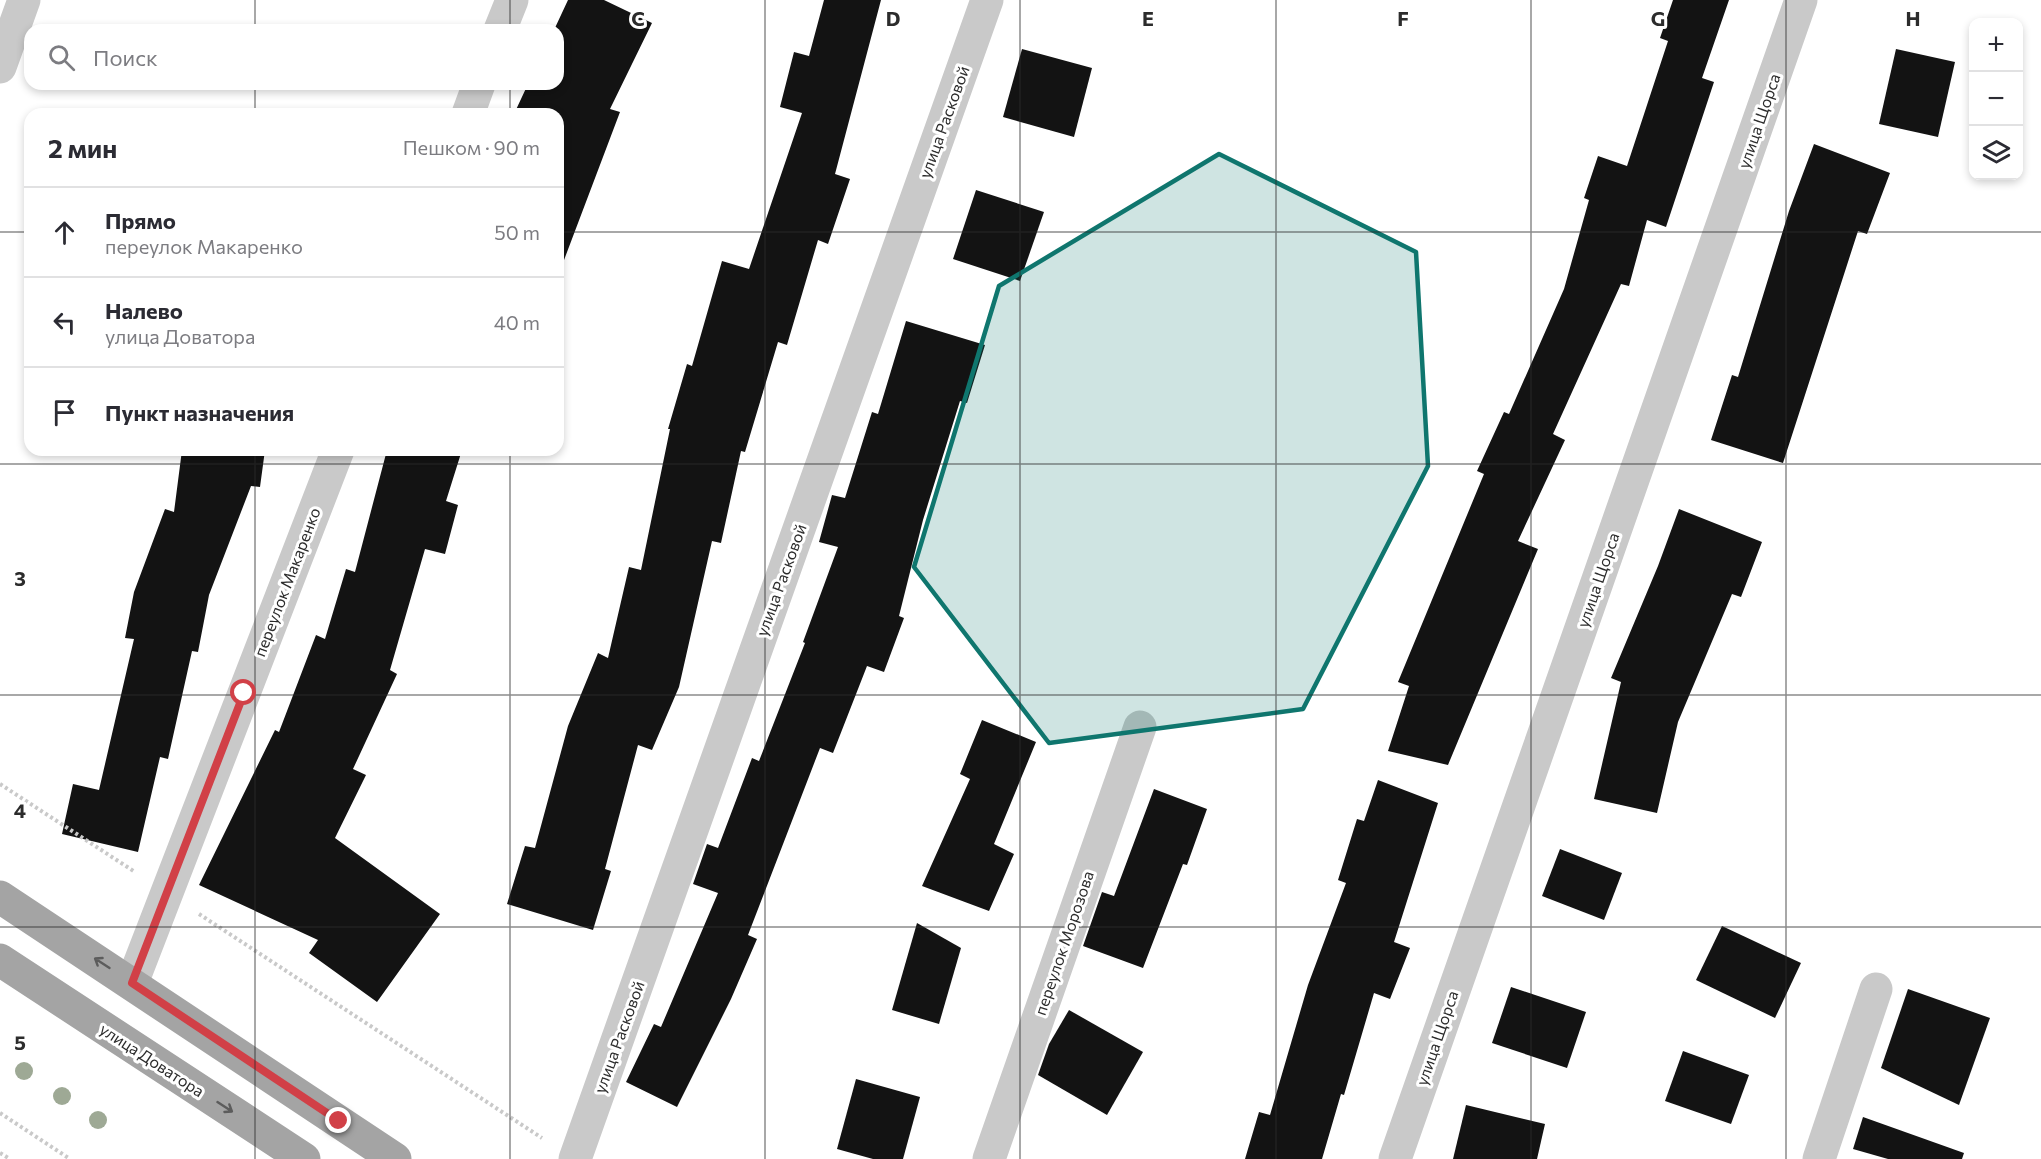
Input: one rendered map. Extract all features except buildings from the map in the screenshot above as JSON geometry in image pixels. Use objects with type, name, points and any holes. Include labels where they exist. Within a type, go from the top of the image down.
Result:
[{"type":"main road","points":[[0,897],[395,1159]]},
{"type":"main road","name":"улица Доватора","points":[[0,960],[304,1159]]},
{"type":"street","points":[[0,67],[24,0]]},
{"type":"street","points":[[502,24],[512,0]]},
{"type":"street","name":"улица Расковой","points":[[575,1159],[987,0]]},
{"type":"street","name":"улица Щорса","points":[[1395,1159],[1801,0]]},
{"type":"street","points":[[470,108],[477,90]]},
{"type":"street","name":"переулок Макаренко","points":[[132,983],[336,456]]},
{"type":"street","name":"переулок Морозова","points":[[989,1159],[1140,727]]},
{"type":"street","points":[[1819,1159],[1876,989]]},
{"type":"path","points":[[0,784],[544,1140]]},
{"type":"path","points":[[0,1113],[70,1159]]},
{"type":"path","points":[[0,1153],[10,1159]]},
{"type":"highlighted area","points":[[1219,154],[1416,252],[1428,466],[1303,709],[1049,743],[914,567],[999,286]]},
{"type":"route","points":[[244,693],[132,983],[339,1121]]}]
